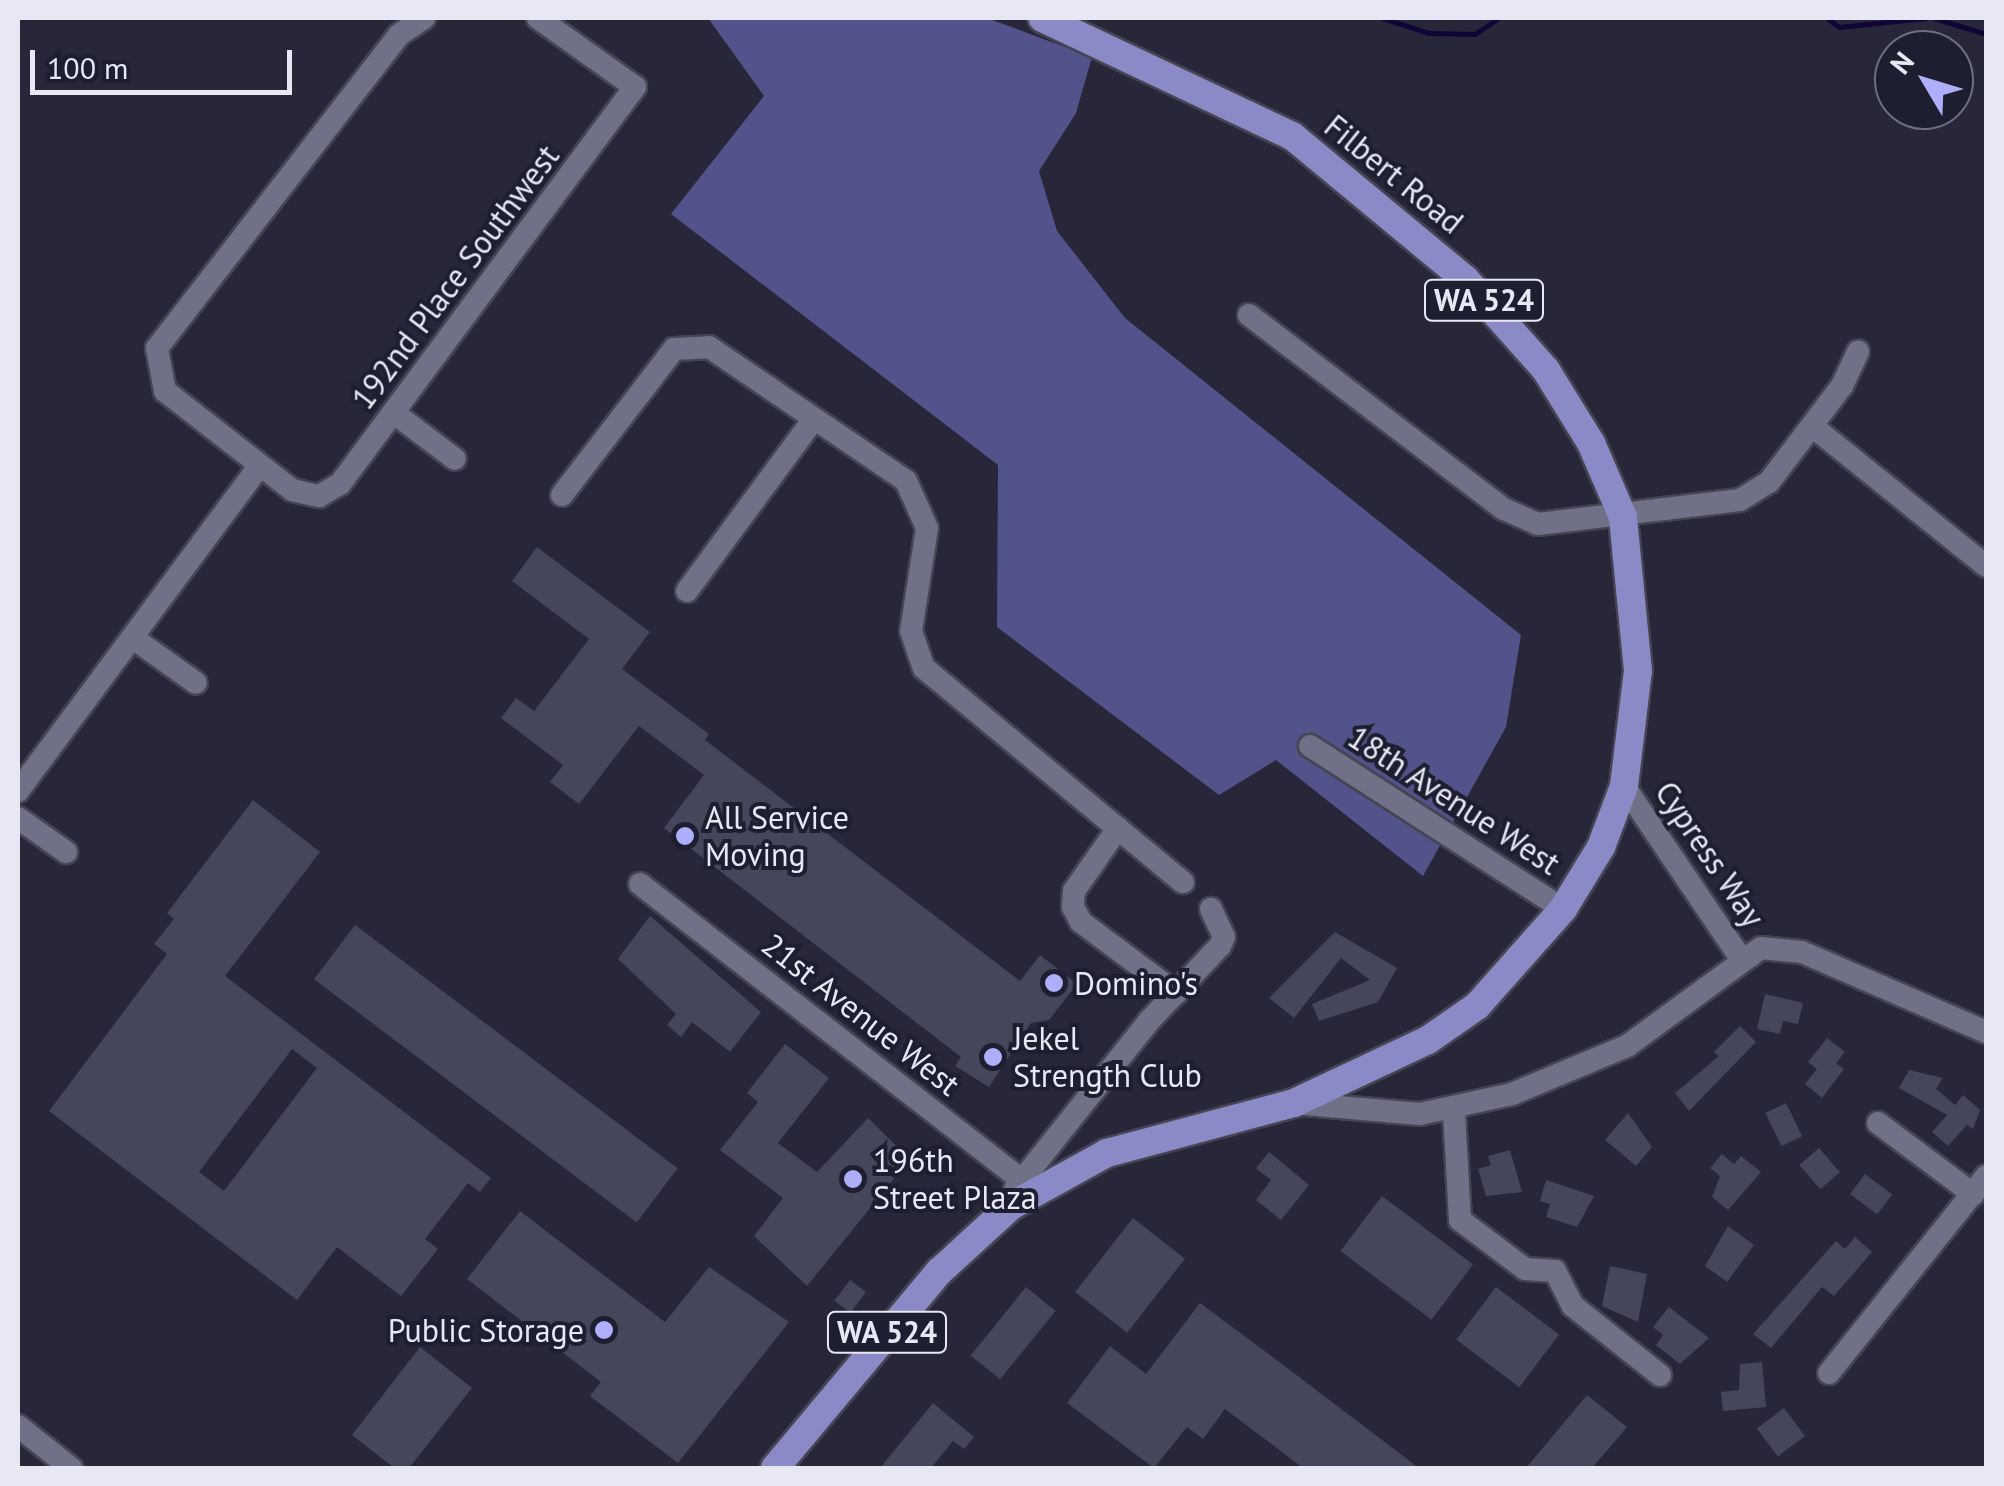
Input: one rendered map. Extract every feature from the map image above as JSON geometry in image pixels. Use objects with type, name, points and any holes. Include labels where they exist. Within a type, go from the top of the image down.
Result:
[{"type":"main road","name":"Filbert Road","points":[[1042,18],[1216,95],[1348,176],[1464,279],[1546,370],[1591,443],[1623,517],[1638,671],[1624,786]]},
{"type":"main road","name":"WA 524","points":[[775,1468],[940,1271],[1010,1206],[1108,1153],[1294,1103],[1402,1053],[1476,1006],[1563,909],[1600,848],[1624,786]]},
{"type":"street","points":[[18,791],[257,469],[165,390],[157,348],[399,35],[424,18]]},
{"type":"street","name":"192nd Place Southwest","points":[[257,469],[319,496],[340,484],[634,87],[538,18]]},
{"type":"street","points":[[1249,315],[1504,509],[1538,524],[1623,517],[1740,500],[1770,482],[1812,426],[1858,351]]},
{"type":"street","points":[[562,495],[663,360],[686,343],[709,347],[812,420],[885,461],[924,510],[911,631],[924,668],[1183,882]]},
{"type":"street","points":[[394,412],[455,459]]},
{"type":"street","points":[[687,591],[812,420]]},
{"type":"street","points":[[1812,426],[1986,566]]},
{"type":"street","points":[[132,638],[196,682]]},
{"type":"street","name":"18th Avenue West","points":[[1310,746],[1563,909]]},
{"type":"street","name":"Cypress Way","points":[[1624,786],[1751,954],[1802,952],[1986,1032]]},
{"type":"street","points":[[18,818],[66,852]]},
{"type":"street","points":[[1118,828],[1074,891],[1073,907],[1081,922],[1176,992]]},
{"type":"street","name":"21st Avenue West","points":[[640,884],[1018,1177]]},
{"type":"street","points":[[1010,1206],[1018,1177],[1220,946],[1224,936],[1211,909]]},
{"type":"street","points":[[1294,1103],[1454,1112],[1627,1046],[1751,954]]},
{"type":"street","points":[[1454,1112],[1460,1220],[1525,1270],[1555,1271],[1573,1306],[1660,1375]]},
{"type":"street","points":[[1829,1373],[1980,1185],[1878,1123]]},
{"type":"street","points":[[18,1426],[71,1468]]},
{"type":"shaded area","points":[[708,18],[987,18],[1092,57],[1076,113],[1039,171],[1057,231],[1125,318],[1521,635],[1506,727],[1423,876],[1276,760],[1219,795],[997,627],[998,465],[671,214],[764,96]]},
{"type":"building","points":[[537,547],[650,632],[622,669],[709,734],[705,740],[1020,981],[1040,955],[1077,984],[1049,1020],[1031,1023],[989,1087],[955,1066],[961,1057],[664,828],[704,775],[639,726],[579,804],[550,782],[563,765],[501,718],[516,698],[534,711],[589,639],[512,581]]},
{"type":"building","points":[[253,800],[320,852],[225,976],[491,1178],[480,1192],[468,1183],[425,1239],[438,1249],[401,1296],[337,1247],[297,1300],[49,1111],[167,954],[154,944],[174,919],[167,913]],"holes":[[[292,1049],[317,1068],[224,1191],[199,1172]]]},
{"type":"building","points":[[650,916],[761,1012],[730,1052],[692,1022],[681,1037],[667,1025],[676,1014],[618,959]]},
{"type":"building","points":[[355,925],[678,1168],[637,1222],[314,979]]},
{"type":"building","points":[[1335,932],[1397,968],[1378,1002],[1319,1021],[1312,1004],[1370,980],[1341,958],[1294,1018],[1269,998]]},
{"type":"building","points":[[1765,994],[1803,1003],[1798,1024],[1783,1021],[1780,1034],[1757,1029]]},
{"type":"building","points":[[1740,1026],[1756,1042],[1689,1111],[1675,1093],[1719,1056],[1714,1052]]},
{"type":"building","points":[[1827,1038],[1845,1052],[1836,1063],[1844,1069],[1822,1098],[1805,1084],[1817,1069],[1808,1062]]},
{"type":"building","points":[[785,1044],[829,1078],[778,1143],[817,1172],[868,1118],[910,1159],[807,1286],[754,1236],[783,1198],[720,1150],[758,1102],[747,1093]]},
{"type":"building","points":[[1909,1070],[1943,1078],[1936,1089],[1955,1105],[1963,1095],[1980,1110],[1973,1129],[1967,1125],[1948,1146],[1932,1132],[1947,1115],[1899,1088]]},
{"type":"building","points":[[1786,1103],[1802,1136],[1782,1146],[1765,1113]]},
{"type":"building","points":[[1628,1113],[1652,1147],[1636,1166],[1605,1140]]},
{"type":"building","points":[[1819,1148],[1840,1172],[1820,1189],[1799,1165]]},
{"type":"building","points":[[1510,1150],[1522,1192],[1486,1196],[1478,1169],[1491,1165],[1488,1156]]},
{"type":"building","points":[[1269,1152],[1309,1185],[1281,1220],[1256,1200],[1271,1180],[1256,1168]]},
{"type":"building","points":[[1722,1154],[1734,1164],[1741,1156],[1761,1172],[1728,1210],[1712,1197],[1720,1176],[1710,1168]]},
{"type":"building","points":[[1865,1174],[1892,1194],[1877,1214],[1850,1194]]},
{"type":"building","points":[[1546,1180],[1594,1196],[1577,1227],[1546,1217],[1550,1204],[1540,1201]]},
{"type":"building","points":[[1382,1196],[1473,1265],[1432,1320],[1340,1251]]},
{"type":"building","name":"Public Storage","points":[[520,1211],[665,1322],[709,1267],[789,1322],[678,1463],[590,1396],[601,1382],[467,1279]]},
{"type":"building","points":[[1133,1218],[1185,1259],[1127,1333],[1075,1292]]},
{"type":"building","points":[[1728,1226],[1754,1245],[1727,1282],[1705,1266]]},
{"type":"building","points":[[1855,1237],[1872,1252],[1834,1296],[1822,1287],[1771,1348],[1753,1334],[1836,1241],[1845,1249]]},
{"type":"building","points":[[1610,1266],[1647,1274],[1638,1322],[1602,1306]]},
{"type":"building","points":[[850,1280],[866,1292],[850,1313],[834,1301]]},
{"type":"building","points":[[1026,1287],[1056,1311],[1000,1379],[971,1355]]},
{"type":"building","points":[[1496,1287],[1559,1335],[1519,1387],[1456,1340]]},
{"type":"building","points":[[1200,1303],[1419,1468],[1303,1468],[1225,1409],[1203,1439],[1187,1427],[1154,1468],[1067,1403],[1110,1346],[1146,1374]]},
{"type":"building","points":[[1669,1307],[1709,1338],[1680,1364],[1656,1345],[1663,1335],[1653,1327]]},
{"type":"building","points":[[420,1347],[472,1388],[409,1468],[394,1468],[352,1435]]},
{"type":"building","points":[[1762,1362],[1766,1407],[1723,1411],[1721,1392],[1739,1390],[1740,1364]]},
{"type":"building","points":[[1587,1395],[1627,1427],[1592,1468],[1526,1468]]},
{"type":"building","points":[[933,1403],[974,1437],[964,1449],[953,1441],[931,1468],[880,1468]]},
{"type":"building","points":[[1784,1408],[1805,1436],[1778,1456],[1757,1428]]},
{"type":"waterway","points":[[1382,18],[1429,33],[1475,34],[1499,18]]},
{"type":"waterway","points":[[1827,18],[1839,27],[1926,18]]},
{"type":"waterway","points":[[1934,18],[1986,34]]},
{"type":"place","name":"All Service Moving","points":[[685,836]]},
{"type":"place","name":"Domino's","points":[[1054,983]]},
{"type":"place","name":"Jekel Strength Club","points":[[993,1057]]},
{"type":"place","name":"196th Street Plaza","points":[[853,1179]]},
{"type":"place","name":"Public Storage","points":[[604,1330]]}]
